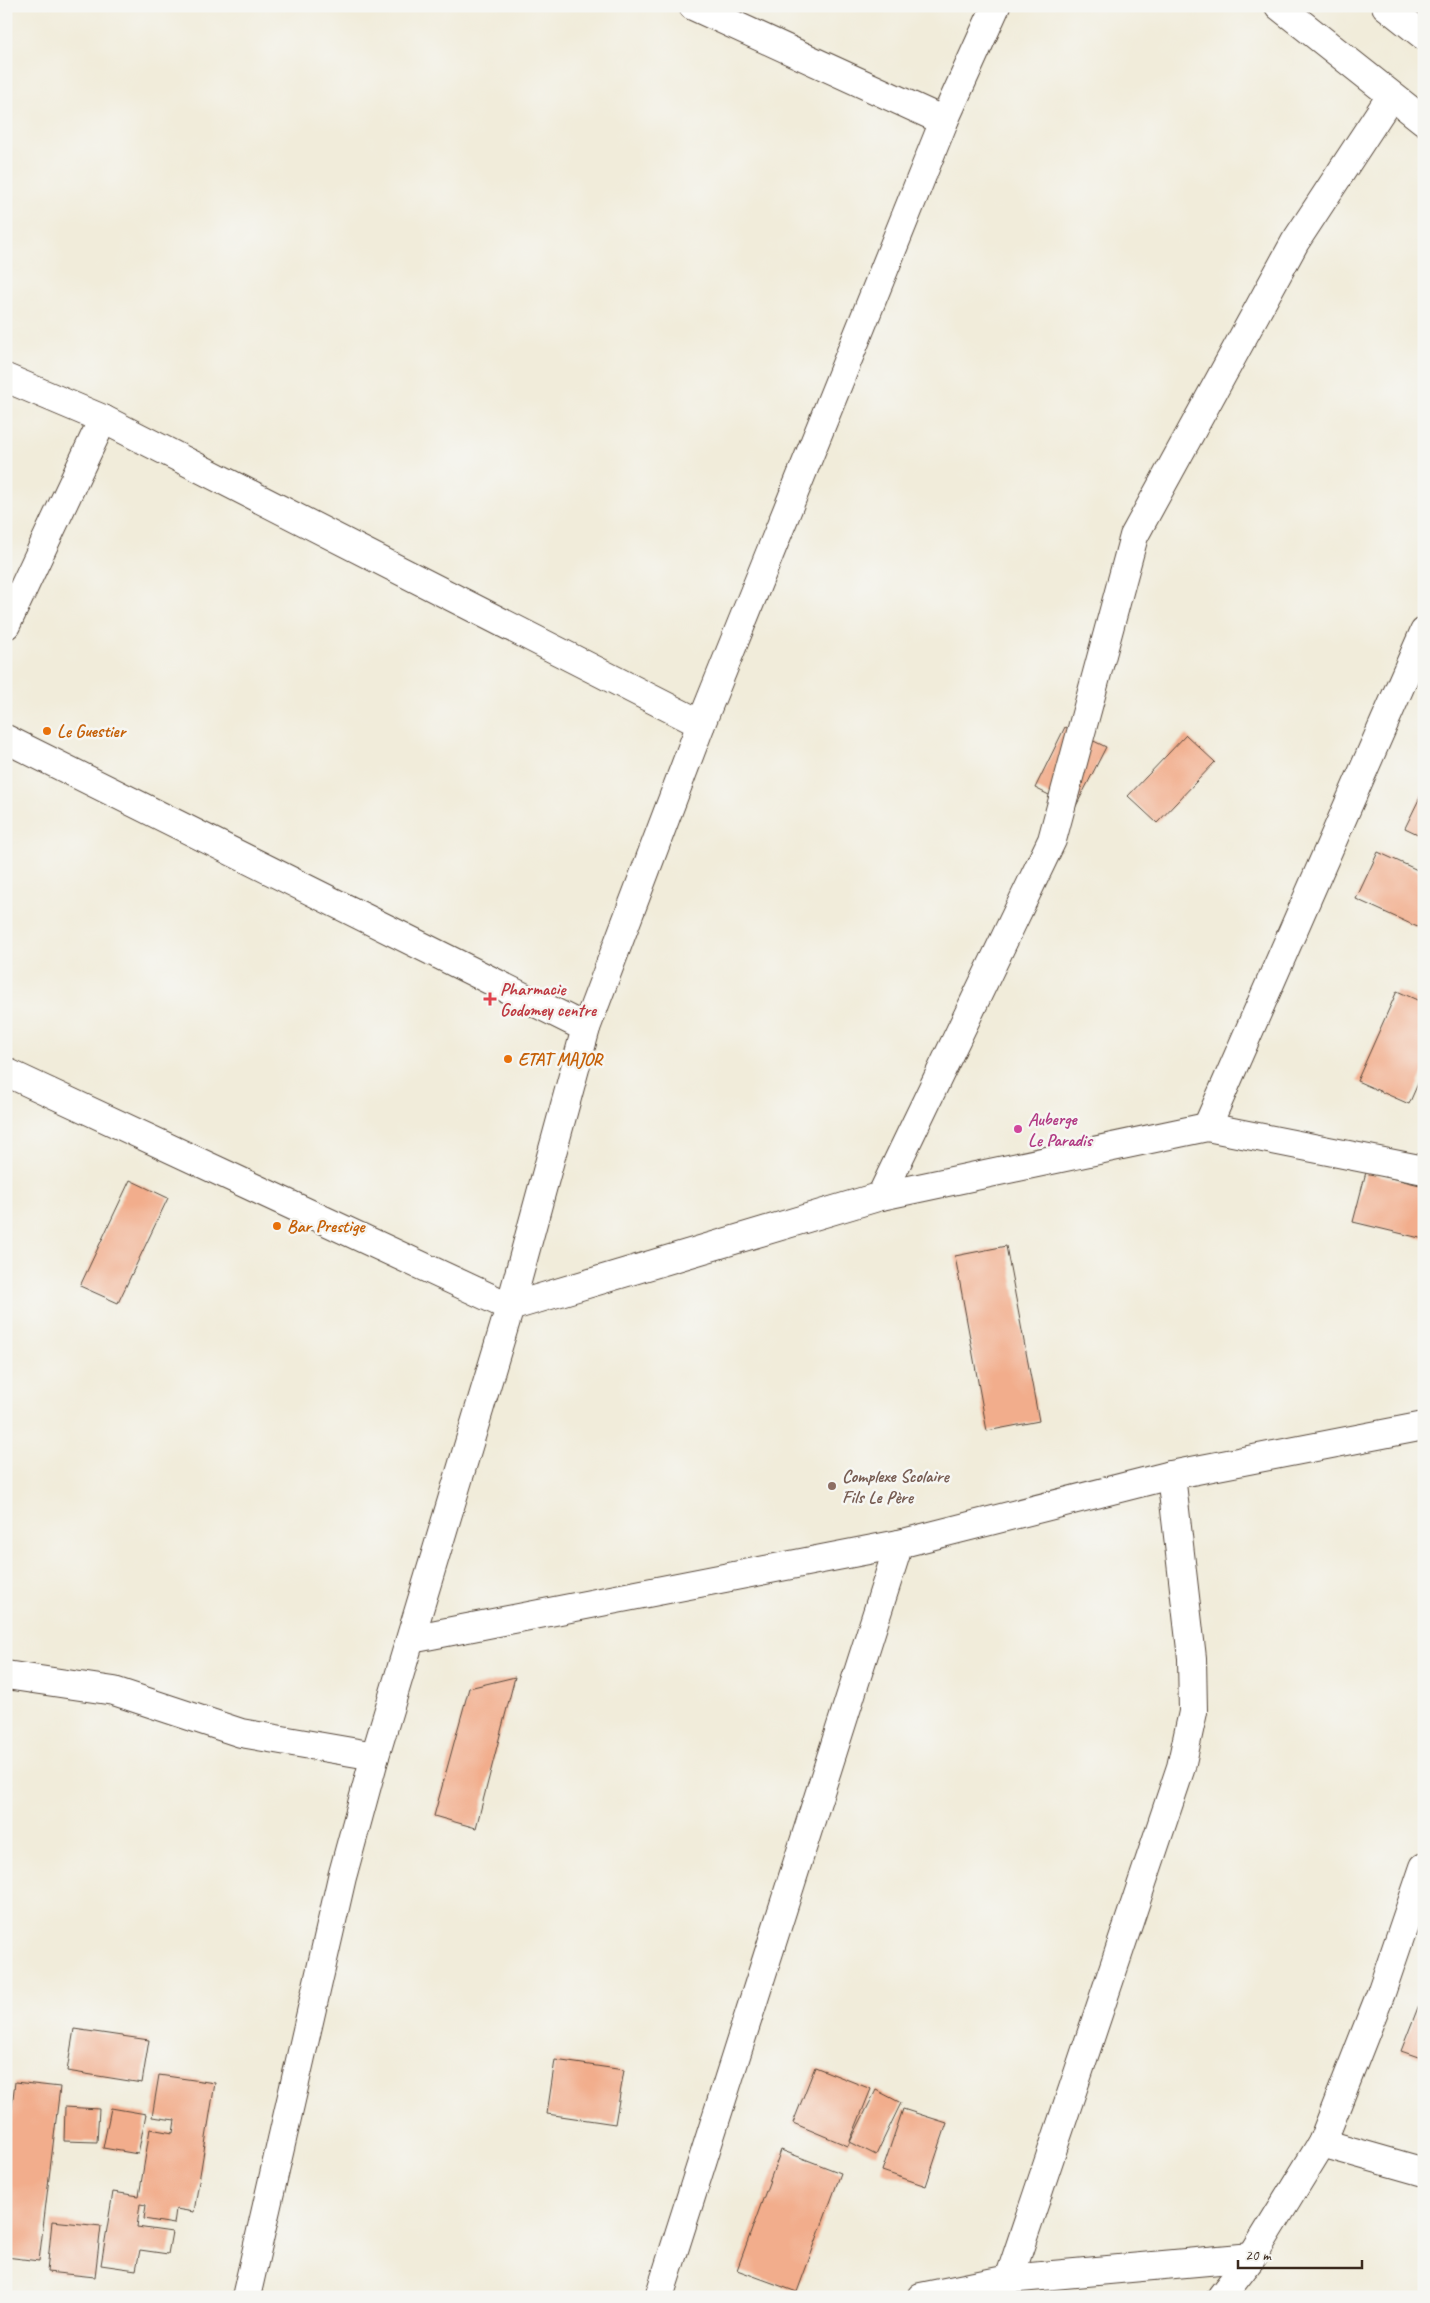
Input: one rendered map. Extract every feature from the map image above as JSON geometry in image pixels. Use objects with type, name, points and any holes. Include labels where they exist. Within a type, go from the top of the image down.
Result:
[{"type":"main road","points":[[693,6],[944,121]]},
{"type":"main road","points":[[246,2297],[342,1877],[375,1756],[510,1307],[586,1028],[702,724],[944,121],[996,6]]},
{"type":"main road","points":[[1279,6],[1424,121]]},
{"type":"main road","points":[[1386,6],[1424,36]]},
{"type":"main road","points":[[881,1196],[1052,840],[1134,536],[1295,242],[1391,96]]},
{"type":"main road","points":[[6,378],[103,419],[702,724]]},
{"type":"main road","points":[[6,625],[103,419]]},
{"type":"main road","points":[[1207,1127],[1424,632]]},
{"type":"main road","points":[[6,739],[586,1028]]},
{"type":"main road","points":[[6,1072],[510,1307],[881,1196],[1207,1127],[1424,1170]]},
{"type":"main road","points":[[411,1639],[899,1544],[1171,1475],[1424,1426]]},
{"type":"main road","points":[[1009,2279],[1181,1768],[1193,1712],[1192,1658],[1171,1475]]},
{"type":"main road","points":[[658,2297],[899,1544]]},
{"type":"main road","points":[[6,1675],[114,1691],[241,1733],[375,1756]]},
{"type":"main road","points":[[1222,2297],[1252,2257],[1322,2143],[1381,1993],[1424,1867]]},
{"type":"main road","points":[[1322,2143],[1424,2172]]},
{"type":"main road","points":[[921,2297],[1009,2279],[1252,2257]]},
{"type":"building","points":[[1065,727],[1106,747],[1075,808],[1035,788]]},
{"type":"building","points":[[1186,735],[1215,762],[1157,823],[1128,796]]},
{"type":"building","points":[[1424,789],[1424,837],[1405,828]]},
{"type":"building","points":[[1378,852],[1424,873],[1424,930],[1356,899]]},
{"type":"building","points":[[1397,991],[1424,1003],[1424,1070],[1409,1104],[1357,1081]]},
{"type":"building","points":[[1366,1172],[1424,1186],[1424,1239],[1353,1222]]},
{"type":"building","points":[[130,1180],[168,1198],[118,1303],[80,1286]]},
{"type":"building","points":[[1006,1246],[1039,1421],[987,1431],[955,1256]]},
{"type":"building","points":[[515,1677],[476,1828],[434,1816],[469,1688]]},
{"type":"building","points":[[1424,1992],[1424,2059],[1401,2051]]},
{"type":"building","points":[[74,2029],[149,2040],[142,2083],[67,2071]]},
{"type":"building","points":[[555,2060],[624,2070],[615,2124],[547,2114]]},
{"type":"building","points":[[815,2067],[871,2089],[848,2146],[793,2123]]},
{"type":"building","points":[[159,2075],[215,2083],[194,2212],[176,2209],[174,2224],[144,2219],[146,2205],[140,2204],[137,2227],[172,2232],[168,2254],[140,2250],[136,2270],[101,2265],[113,2192],[139,2196],[150,2129],[173,2133],[175,2120],[152,2117]]},
{"type":"building","points":[[15,2082],[60,2087],[39,2261],[6,2257],[6,2153]]},
{"type":"building","points":[[876,2090],[901,2103],[876,2155],[850,2142]]},
{"type":"building","points":[[65,2107],[99,2109],[97,2142],[64,2141]]},
{"type":"building","points":[[111,2108],[146,2114],[138,2154],[103,2148]]},
{"type":"building","points":[[903,2109],[947,2123],[926,2186],[882,2171]]},
{"type":"building","points":[[781,2150],[841,2173],[797,2292],[737,2270]]},
{"type":"building","points":[[52,2221],[101,2226],[95,2277],[47,2272]]},
{"type":"place","name":"Le Guestier","points":[[47,731]]},
{"type":"place","name":"Pharmacie Godomey centre","points":[[490,999]]},
{"type":"place","name":"ETAT MAJOR","points":[[508,1059]]},
{"type":"place","name":"Auberge Le Paradis","points":[[1018,1129]]},
{"type":"place","name":"Bar Prestige","points":[[277,1226]]},
{"type":"place","name":"Complexe Scolaire Fils Le Père","points":[[832,1486]]}]
